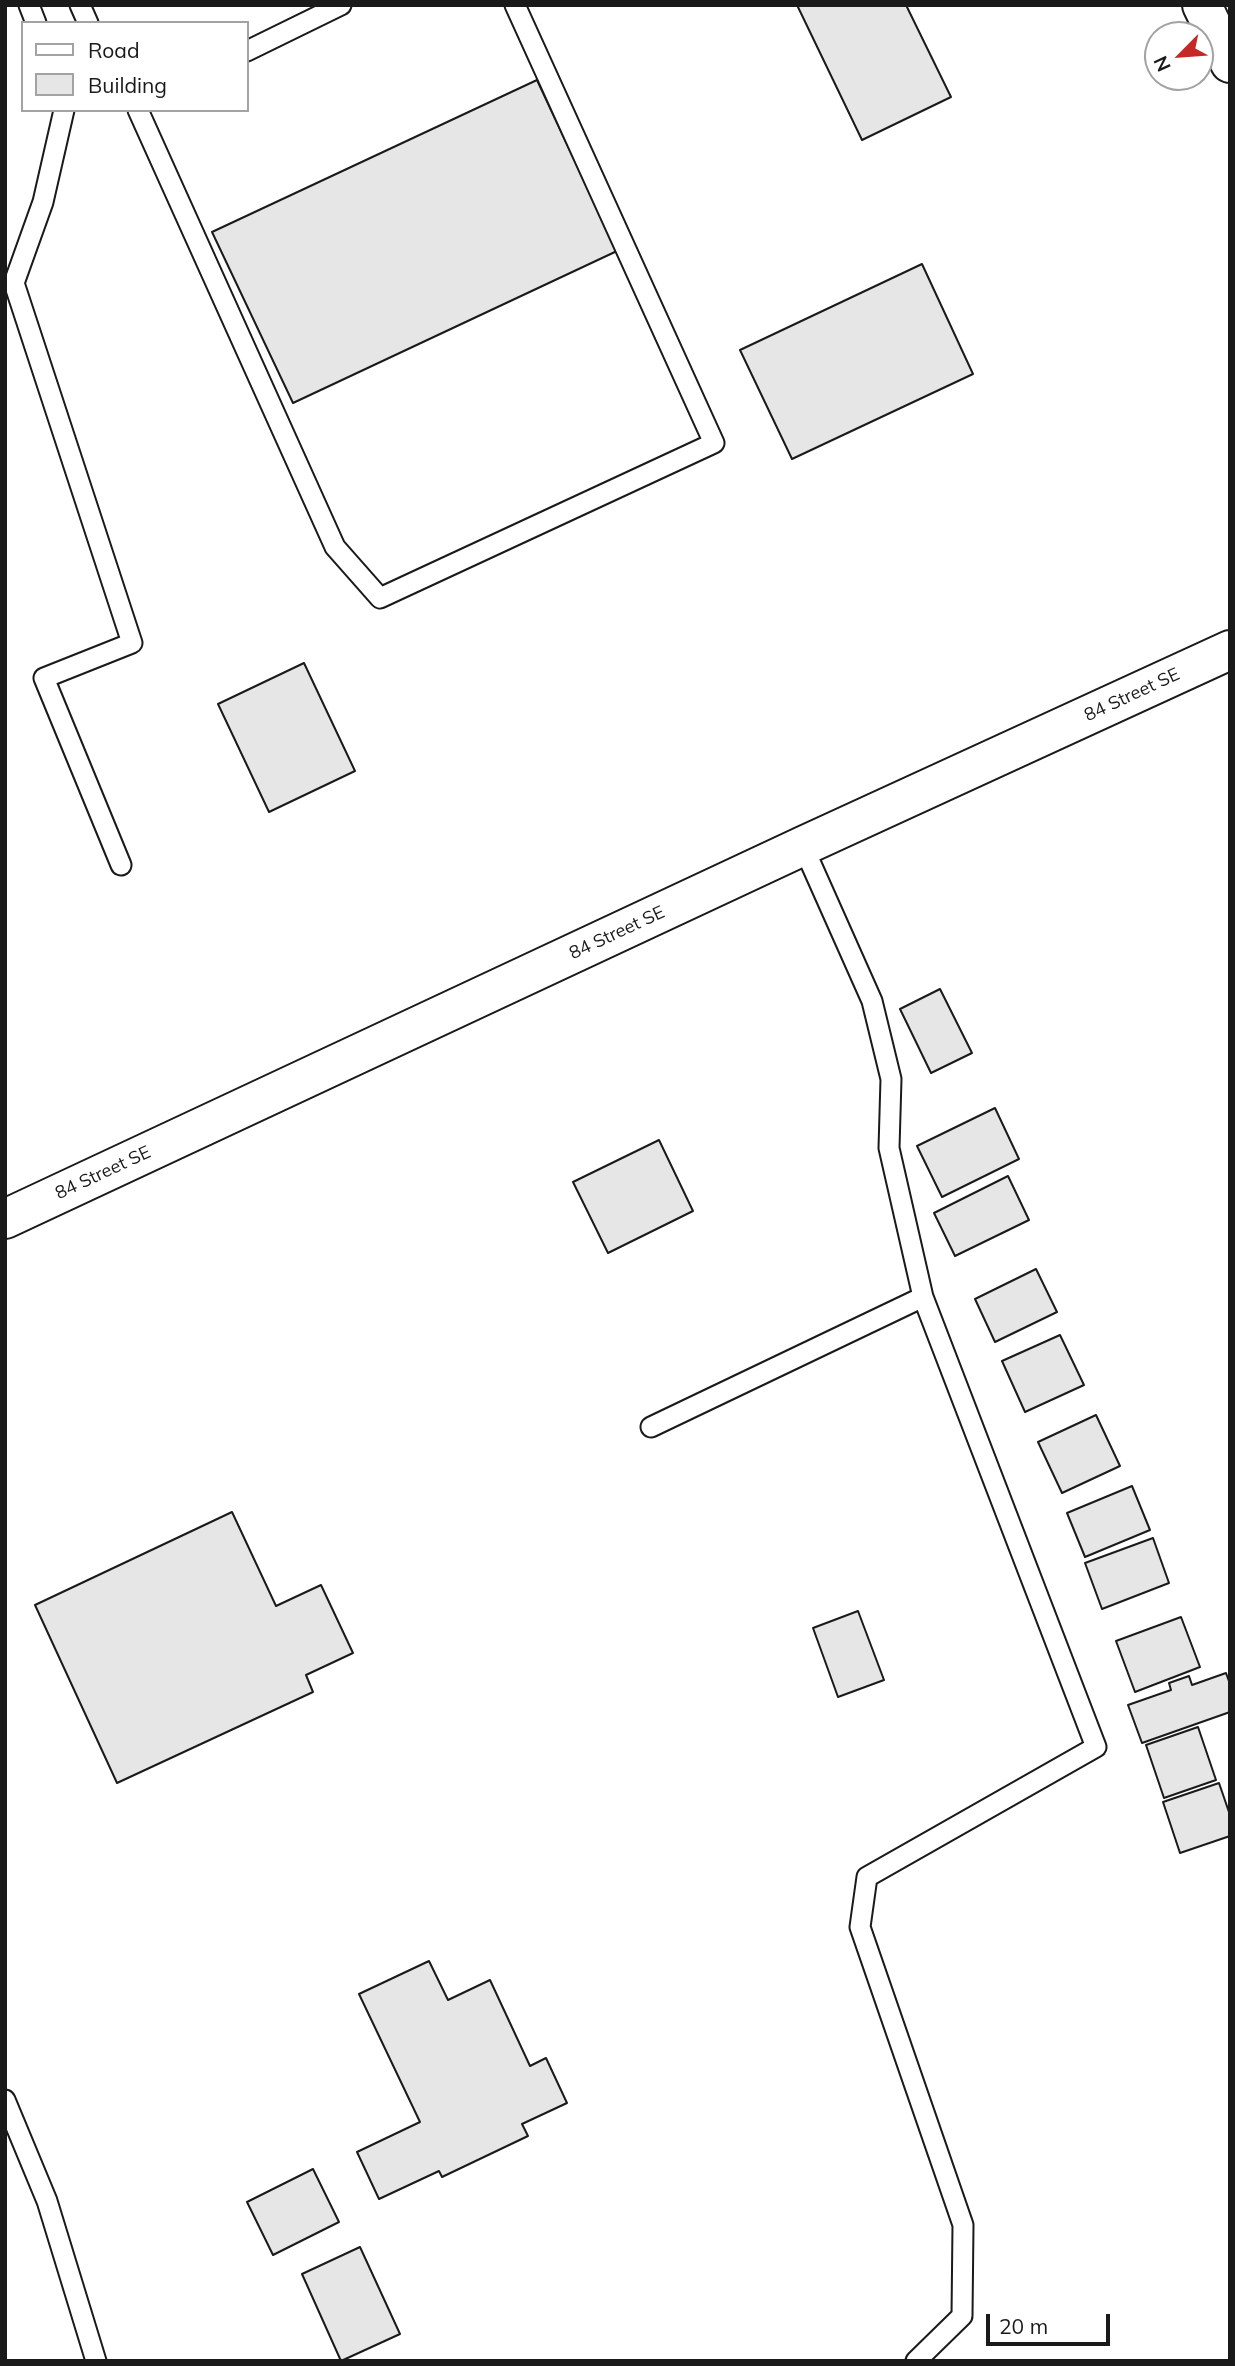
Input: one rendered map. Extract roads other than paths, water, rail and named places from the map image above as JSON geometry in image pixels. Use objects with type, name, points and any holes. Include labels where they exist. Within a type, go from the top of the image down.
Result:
[{"type":"street","points":[[1202,5],[1230,63]]},
{"type":"street","name":"84 Street SE","points":[[5,1219],[803,846],[1230,650]]},
{"type":"lane","points":[[80,5],[88,21]]},
{"type":"lane","points":[[248,51],[341,5]]},
{"type":"lane","points":[[139,112],[335,547],[380,598],[714,443],[515,5]]},
{"type":"lane","points":[[64,112],[43,202],[14,283],[132,643],[44,677],[121,865]]},
{"type":"lane","points":[[803,846],[872,1002],[891,1079],[889,1149],[923,1297],[1096,1747],[867,1877],[860,1927],[964,2225],[962,2316],[916,2361]]},
{"type":"lane","points":[[651,1427],[923,1297]]},
{"type":"lane","points":[[5,2100],[47,2201],[96,2361]]}]
